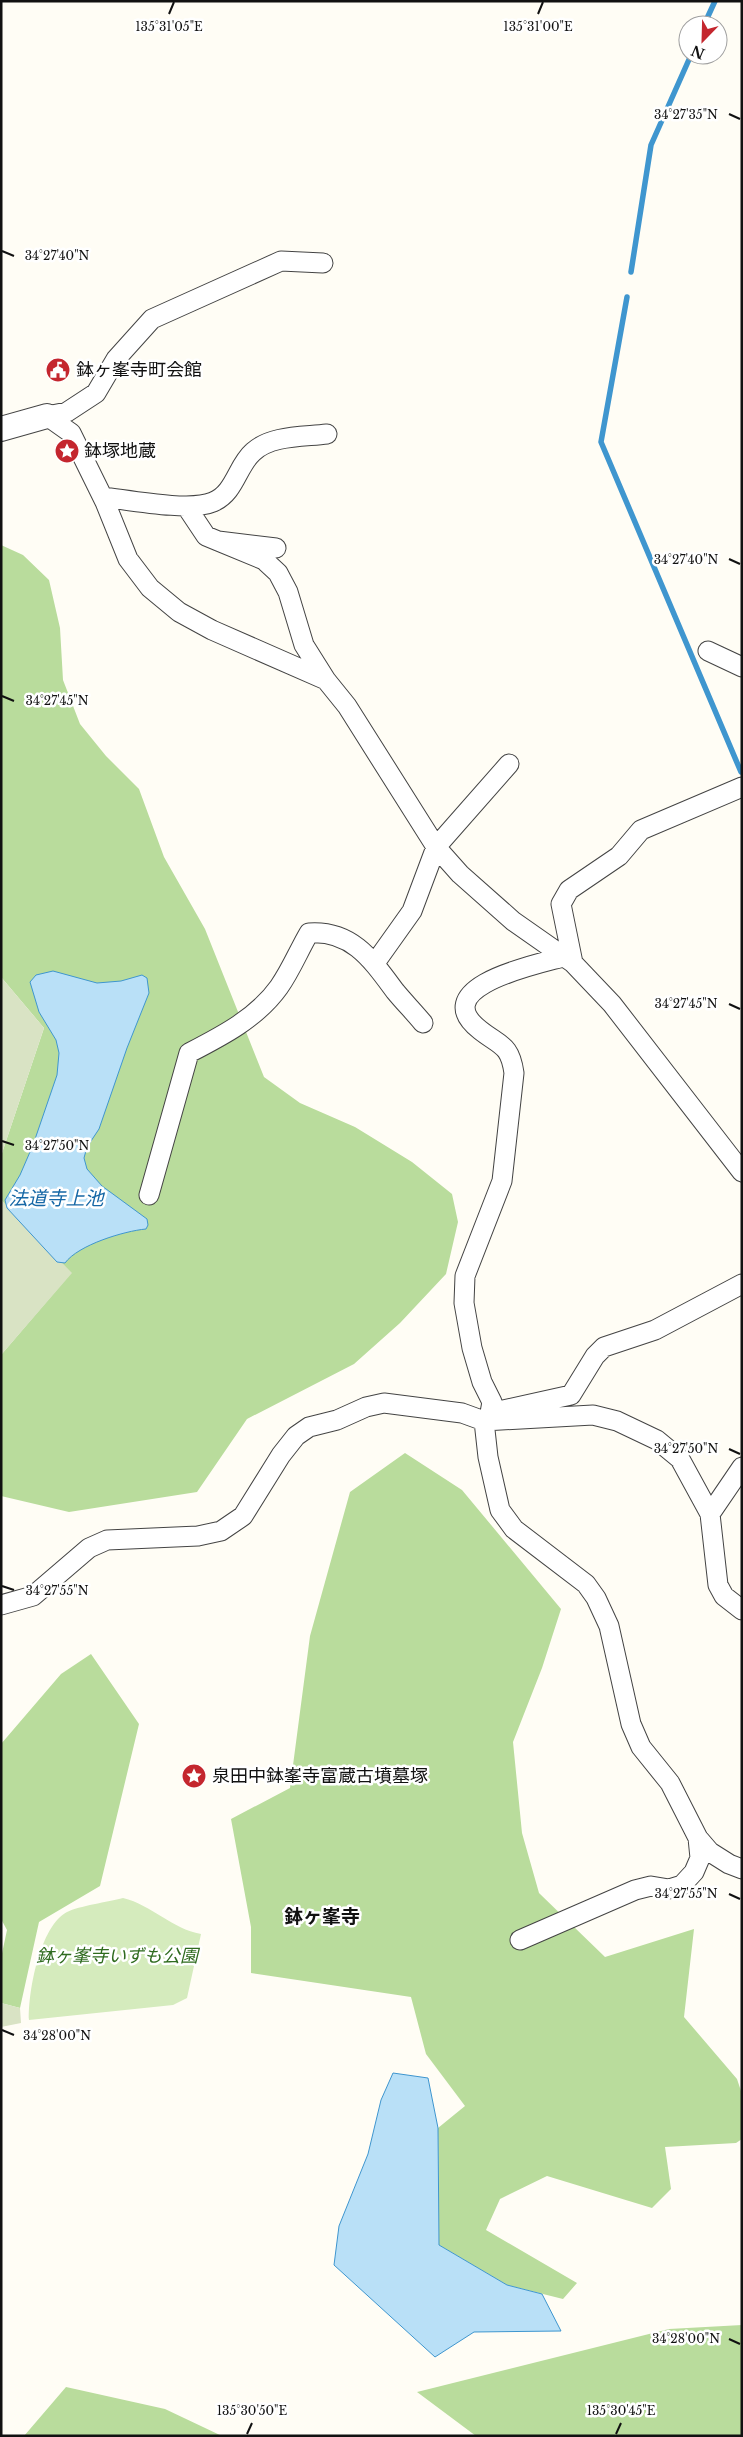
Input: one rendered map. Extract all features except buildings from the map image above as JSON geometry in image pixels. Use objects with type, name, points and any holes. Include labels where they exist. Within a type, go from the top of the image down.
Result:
[{"type":"street","points":[[1,429],[67,412],[96,393],[116,359],[152,319],[281,261],[323,263]]},
{"type":"street","points":[[47,416],[71,433],[103,497],[128,559],[150,588],[179,612],[212,630],[326,680]]},
{"type":"street","points":[[103,497],[186,506],[214,502],[228,491],[253,452],[273,441],[327,434]]},
{"type":"street","points":[[186,506],[206,536],[264,560],[278,573],[288,592],[304,645],[326,680],[347,706],[436,847],[460,874],[513,921],[568,960],[612,1004],[742,1172]]},
{"type":"street","points":[[218,541],[276,548]]},
{"type":"street","points":[[708,652],[742,668]]},
{"type":"street","points":[[375,963],[412,911],[436,847],[509,764]]},
{"type":"street","points":[[568,960],[561,904],[568,890],[619,856],[641,830],[742,787]]},
{"type":"street","points":[[149,1195],[189,1053],[225,1034],[258,1011],[279,987],[309,933],[322,932],[342,936],[361,948],[423,1023]]},
{"type":"street","points":[[568,960],[494,977],[477,986],[469,998],[465,1009],[469,1020],[479,1030],[504,1047],[512,1058],[514,1073],[502,1181],[466,1276],[464,1303],[472,1348],[482,1382],[492,1402],[487,1417],[488,1457],[500,1510],[514,1529],[586,1584],[596,1598],[609,1626],[631,1724],[641,1747],[670,1783],[698,1838],[710,1852],[729,1864],[742,1869]]},
{"type":"street","points":[[487,1417],[571,1395],[594,1356],[604,1347],[655,1330],[742,1284]]},
{"type":"street","points":[[1,1605],[33,1596],[89,1548],[107,1540],[190,1537],[221,1531],[244,1516],[281,1455],[296,1436],[309,1427],[337,1420],[366,1407],[384,1403],[487,1417],[594,1415],[617,1421],[657,1440],[680,1459],[710,1514],[718,1585],[724,1596],[742,1610]]},
{"type":"street","points":[[710,1514],[742,1467]]},
{"type":"street","points":[[520,1940],[635,1890],[651,1886],[669,1889],[682,1885],[694,1872],[700,1858],[698,1838]]},
{"type":"green space","points":[[1,545],[23,555],[49,580],[60,628],[63,680],[80,724],[106,756],[139,789],[164,857],[205,929],[264,1077],[300,1103],[355,1127],[412,1162],[452,1194],[458,1222],[446,1274],[400,1323],[354,1364],[247,1419],[197,1492],[69,1512],[1,1496],[1,1355],[71,1273],[1,1200],[1,1156],[44,1028],[1,977]]},
{"type":"green space","points":[[1,977],[44,1028],[1,1156]]},
{"type":"green space","points":[[1,1200],[72,1273],[1,1355]]},
{"type":"green space","points":[[405,1453],[462,1490],[561,1609],[542,1668],[513,1742],[522,1833],[539,1893],[605,1957],[694,1929],[684,2017],[737,2079],[742,2094],[742,2139],[736,2143],[665,2147],[671,2189],[652,2208],[547,2176],[500,2199],[486,2230],[577,2283],[563,2299],[507,2285],[439,2245],[438,2128],[465,2106],[426,2054],[411,1997],[251,1973],[251,1927],[231,1819],[290,1788],[310,1636],[350,1492]]},
{"type":"green space","points":[[91,1654],[139,1724],[100,1886],[39,1922],[20,2008],[1,2003],[1,1958],[7,1930],[1,1919],[1,1744],[61,1674]]},
{"type":"green space","name":"鉢ヶ峯寺いずも公園","points":[[123,1898],[143,1906],[181,1927],[201,1934],[187,1998],[173,2005],[29,2020],[33,1977],[37,1961],[50,1931],[58,1920],[72,1910]]},
{"type":"green space","points":[[1,2003],[20,2008],[21,2023],[1,2027]]},
{"type":"green space","points":[[742,2325],[742,2436],[476,2436],[417,2392],[669,2329]]},
{"type":"green space","points":[[66,2387],[165,2409],[222,2436],[24,2436]]},
{"type":"water","name":"法道寺上池","points":[[53,971],[97,983],[121,981],[142,975],[147,978],[149,993],[127,1048],[99,1129],[87,1147],[84,1158],[87,1169],[102,1186],[147,1219],[148,1225],[146,1229],[114,1236],[80,1250],[65,1263],[57,1262],[7,1208],[5,1200],[20,1175],[33,1145],[57,1075],[59,1053],[56,1040],[39,1012],[30,982],[36,975]]},
{"type":"water","points":[[393,2073],[428,2078],[438,2128],[439,2245],[507,2285],[542,2294],[561,2331],[474,2332],[435,2357],[334,2265],[339,2226],[368,2154],[381,2100]]},
{"type":"waterway","points":[[709,15],[715,1]]},
{"type":"waterway","points":[[631,272],[651,145],[687,65]]},
{"type":"waterway","points":[[627,297],[601,442],[741,772]]},
{"type":"place","name":"鉢ヶ峯寺町会館","points":[[58,370]]},
{"type":"place","name":"鉢塚地蔵","points":[[67,451]]},
{"type":"place","name":"泉田中鉢峯寺富蔵古墳墓塚","points":[[194,1776]]},
{"type":"district","name":"鉢ヶ峯寺","points":[[322,1916]]}]
